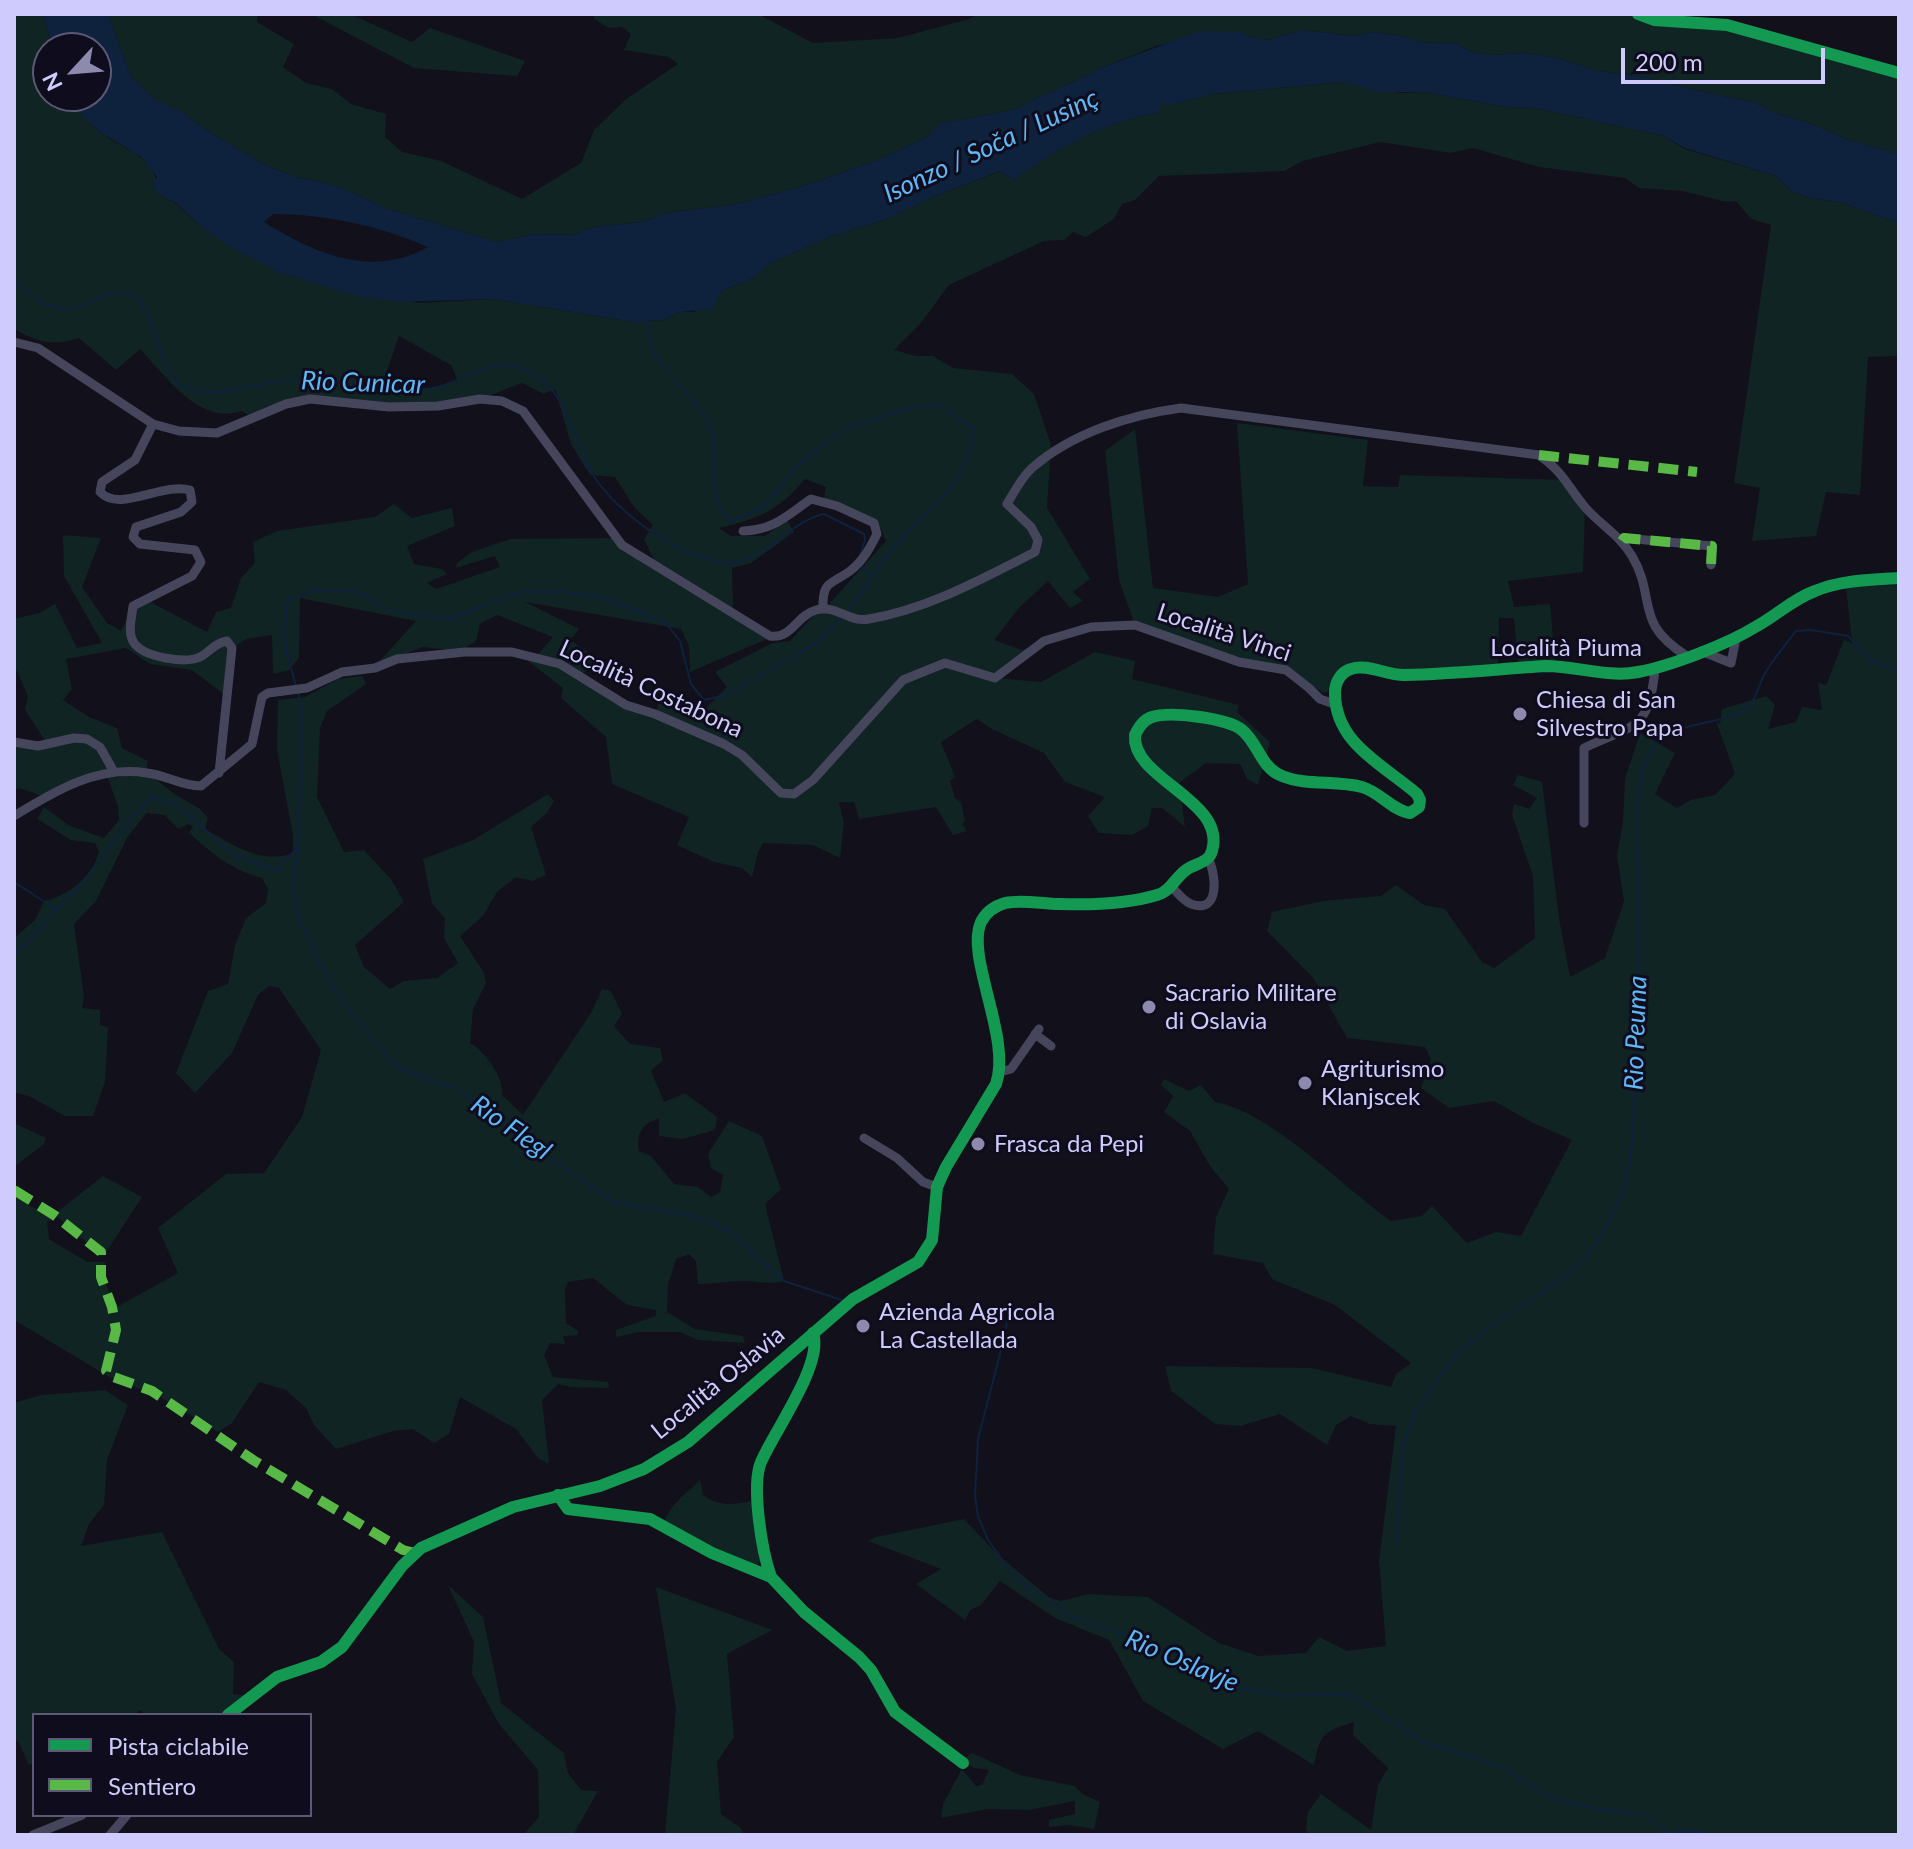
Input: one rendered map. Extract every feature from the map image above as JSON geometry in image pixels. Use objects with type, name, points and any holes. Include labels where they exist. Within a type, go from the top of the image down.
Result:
[{"type":"street","points":[[1638,14],[1654,20],[1727,25],[1899,73]]},
{"type":"street","points":[[14,342],[38,348],[153,424],[179,431],[217,433],[286,404],[310,399],[389,407],[438,406],[480,399],[502,401],[523,411],[622,545],[770,636],[786,634],[812,611],[823,609],[822,592],[830,581],[850,571],[866,555],[877,534],[874,523],[837,506],[811,499],[770,528],[743,531]]},
{"type":"street","name":"Località Piuma","points":[[823,609],[865,620],[908,610],[965,587],[1035,552],[1038,540],[1031,527],[1007,504],[1030,470],[1071,440],[1152,412],[1181,408],[1539,455],[1558,469],[1585,508],[1622,541],[1639,570],[1648,611],[1657,632],[1687,656]]},
{"type":"street","points":[[14,816],[55,791],[100,774],[146,773],[190,786],[201,786],[219,773],[232,648],[227,641],[218,642],[200,657],[187,661],[171,660],[144,651],[134,644],[130,633],[133,606],[192,576],[201,562],[195,550],[140,544],[133,537],[136,527],[181,512],[192,502],[190,490],[178,486],[118,500],[107,499],[100,492],[102,482],[135,460],[153,424]]},
{"type":"street","points":[[1622,541],[1624,538],[1712,546],[1711,565]]},
{"type":"street","name":"Località Piuma","points":[[1337,705],[1338,679],[1343,673],[1361,667],[1396,675],[1546,666],[1571,666],[1614,674],[1655,669],[1736,638],[1812,591],[1844,581],[1899,578]]},
{"type":"street","name":"Località Vinci","points":[[1044,641],[1091,627],[1135,625],[1239,662],[1286,670],[1320,699],[1337,705]]},
{"type":"street","name":"Località Piuma","points":[[1701,651],[1731,663],[1736,638]]},
{"type":"street","name":"Località Costabona","points":[[219,773],[252,744],[262,697],[268,693],[294,691],[342,672],[375,668],[407,657],[512,652],[560,664],[626,705],[724,744],[742,755],[781,793],[794,794],[813,780],[903,680],[945,663],[995,678],[1044,641]]},
{"type":"street","name":"Località Piuma","points":[[1584,823],[1584,748],[1641,722],[1652,700],[1655,669]]},
{"type":"street","points":[[864,1138],[897,1158],[923,1182],[937,1187],[991,1093],[1000,1072],[998,1044],[978,940],[984,917],[993,908],[1008,903],[1096,904],[1156,895],[1171,886],[1185,870],[1208,858],[1213,849],[1213,836],[1204,815],[1147,762],[1136,747],[1137,731],[1150,718],[1169,716],[1225,721],[1244,731],[1265,764],[1277,773],[1298,780],[1360,787],[1377,793],[1405,813],[1416,811],[1420,803],[1417,794],[1357,747],[1337,705]]},
{"type":"street","points":[[14,742],[38,746],[74,738],[87,739],[100,747],[114,772]]},
{"type":"street","points":[[1171,886],[1189,903],[1200,905],[1209,901],[1216,886],[1208,858]]},
{"type":"street","points":[[1000,1072],[1011,1069],[1037,1032],[1051,1046]]},
{"type":"street","name":"Località Oslavia","points":[[231,1713],[277,1677],[332,1656],[350,1637],[408,1559],[421,1548],[513,1507],[628,1476],[679,1448],[848,1303],[911,1268],[925,1253],[933,1233],[937,1187]]},
{"type":"street","name":"Località Oslavia","points":[[813,1333],[813,1347],[803,1381],[760,1463],[757,1482],[763,1557],[771,1577],[804,1612],[871,1670],[895,1712],[963,1763]]},
{"type":"street","name":"Località Oslavia","points":[[558,1495],[568,1509],[650,1519],[712,1553],[771,1577]]},
{"type":"street","points":[[753,1570],[763,1557]]},
{"type":"street","points":[[33,1835],[77,1817]]},
{"type":"street","points":[[110,1835],[125,1817]]},
{"type":"green space","points":[[14,14],[43,14],[48,32],[32,32],[32,112],[81,112],[98,130],[147,163],[153,171],[159,195],[175,203],[199,225],[278,272],[312,282],[418,303],[493,299],[633,322],[662,320],[681,312],[694,312],[721,291],[756,277],[770,263],[832,236],[884,220],[935,196],[1001,171],[1014,180],[1064,146],[1100,129],[1158,112],[1161,104],[1174,104],[1212,94],[1343,82],[1401,93],[1424,92],[1507,107],[1535,108],[1664,136],[1685,149],[1776,176],[1793,192],[1840,202],[1899,223],[1899,356],[1868,357],[1860,495],[1826,492],[1816,536],[1752,541],[1760,488],[1734,483],[1771,225],[1751,219],[1737,202],[1683,191],[1639,188],[1625,178],[1539,167],[1473,148],[1451,153],[1380,142],[1302,161],[1285,171],[1159,176],[1135,200],[1122,204],[1114,219],[1086,237],[1073,232],[1064,240],[1044,241],[949,285],[920,324],[894,350],[916,356],[933,356],[953,368],[1012,374],[1034,394],[1051,445],[1047,508],[1090,579],[1073,592],[1083,601],[1070,608],[1048,581],[1019,608],[994,640],[1022,650],[1044,641],[996,678],[1041,682],[1095,652],[1135,661],[1132,679],[1239,705],[1237,712],[1270,742],[1258,785],[1247,779],[1240,764],[1206,763],[1179,783],[1185,827],[1162,808],[1152,808],[1148,826],[1132,835],[1099,833],[1088,816],[1105,797],[1065,782],[1044,753],[977,719],[941,742],[955,777],[950,781],[955,798],[961,802],[965,821],[962,824],[967,831],[953,835],[936,807],[859,819],[854,802],[839,802],[844,823],[840,858],[813,845],[763,843],[752,877],[742,868],[714,862],[677,845],[689,817],[612,784],[606,737],[561,698],[563,688],[528,661],[535,658],[553,637],[497,615],[480,624],[476,641],[460,651],[423,647],[376,665],[416,621],[300,598],[299,658],[289,670],[273,674],[272,635],[246,639],[232,649],[226,696],[192,670],[150,664],[126,648],[66,659],[72,689],[63,700],[89,717],[117,728],[122,748],[148,761],[146,773],[114,772],[46,797],[19,788],[14,790],[14,742],[48,745],[25,710],[28,696],[14,670],[14,619],[39,613],[55,604],[77,648],[102,643],[64,576],[63,535],[101,538],[82,587],[107,623],[121,631],[133,606],[145,599],[207,632],[216,612],[231,608],[241,578],[255,563],[253,542],[277,531],[375,517],[394,504],[412,518],[452,508],[455,526],[407,546],[414,564],[442,569],[447,574],[427,583],[436,589],[500,567],[495,556],[456,568],[457,563],[472,552],[510,539],[613,538],[646,565],[767,639],[690,672],[689,646],[681,629],[525,602],[579,629],[570,640],[598,659],[580,676],[589,685],[614,702],[655,714],[661,697],[705,709],[727,687],[715,672],[773,643],[790,641],[814,615],[828,611],[830,603],[886,541],[878,521],[823,501],[826,487],[805,479],[786,499],[767,512],[719,528],[731,536],[765,536],[787,520],[794,532],[751,563],[732,568],[733,609],[655,562],[644,539],[653,525],[634,507],[615,477],[590,475],[571,444],[555,389],[544,394],[522,383],[480,399],[438,406],[310,399],[253,418],[242,411],[226,414],[198,405],[172,384],[140,349],[116,370],[79,338],[45,342],[14,329]],"holes":[[[399,336],[451,365],[458,381],[431,388],[388,388],[384,379]]]},
{"type":"green space","points":[[108,14],[257,14],[257,22],[294,44],[283,67],[306,83],[332,89],[351,104],[386,114],[385,137],[402,152],[441,161],[522,199],[581,163],[594,130],[625,100],[678,64],[669,57],[624,50],[631,34],[622,27],[609,28],[594,19],[594,14],[758,14],[813,43],[898,38],[979,14],[1627,14],[1650,23],[1714,25],[1899,77],[1899,154],[1854,142],[1753,102],[1644,77],[1598,71],[1554,57],[1524,53],[1490,55],[1472,52],[1457,44],[1420,42],[1371,32],[1354,36],[1302,30],[1269,40],[1250,37],[1172,42],[1156,46],[1013,110],[939,124],[928,137],[875,161],[813,183],[733,205],[672,212],[641,222],[595,227],[572,235],[534,234],[497,242],[388,209],[334,185],[296,177],[265,165],[185,114],[153,98],[131,77]]},
{"type":"green space","points":[[316,14],[350,14],[412,42],[430,28],[525,61],[517,76],[414,68]]},
{"type":"green space","points":[[1237,423],[1368,440],[1363,486],[1398,487],[1400,475],[1566,480],[1585,508],[1583,572],[1508,581],[1514,607],[1550,604],[1555,660],[1518,663],[1514,618],[1499,618],[1498,669],[1406,675],[1353,668],[1336,687],[1324,693],[1286,670],[1257,666],[1135,625],[1119,580],[1105,451],[1135,429],[1153,588],[1218,597],[1248,584]]},
{"type":"green space","points":[[1899,585],[1899,1835],[1310,1835],[1306,1830],[1308,1812],[1321,1794],[1371,1830],[1378,1785],[1388,1768],[1353,1735],[1354,1722],[1325,1735],[1314,1765],[1258,1731],[1223,1749],[1143,1701],[1109,1640],[1055,1618],[1000,1581],[981,1605],[970,1610],[965,1620],[916,1584],[941,1569],[868,1541],[964,1519],[998,1555],[1050,1598],[1061,1601],[1088,1594],[1148,1597],[1219,1643],[1258,1656],[1306,1653],[1319,1637],[1347,1651],[1386,1646],[1379,1561],[1396,1426],[1370,1424],[1351,1416],[1336,1425],[1327,1445],[1280,1414],[1240,1426],[1215,1424],[1171,1391],[1165,1366],[1312,1368],[1391,1387],[1396,1374],[1411,1363],[1335,1305],[1272,1279],[1263,1263],[1213,1254],[1216,1217],[1229,1189],[1210,1166],[1190,1131],[1164,1112],[1173,1096],[1161,1085],[1164,1079],[1189,1091],[1201,1085],[1215,1102],[1237,1109],[1283,1135],[1391,1221],[1422,1216],[1432,1206],[1467,1243],[1496,1232],[1521,1236],[1572,1140],[1494,1101],[1449,1108],[1421,1088],[1431,1059],[1425,1047],[1347,1038],[1314,979],[1267,931],[1272,912],[1323,901],[1381,896],[1396,885],[1424,905],[1445,909],[1482,962],[1494,968],[1535,938],[1533,876],[1512,815],[1514,804],[1529,809],[1537,798],[1513,785],[1518,775],[1542,782],[1559,918],[1570,977],[1605,958],[1624,901],[1617,856],[1625,779],[1640,733],[1675,753],[1655,794],[1677,808],[1691,800],[1715,795],[1735,774],[1716,721],[1720,724],[1722,709],[1766,696],[1775,705],[1768,729],[1796,722],[1802,707],[1822,710],[1818,683],[1826,685],[1844,640],[1852,643],[1846,587]]},
{"type":"green space","points":[[362,676],[366,684],[327,711],[320,728],[317,797],[344,852],[364,850],[391,879],[404,902],[355,945],[364,967],[390,989],[404,981],[437,978],[458,963],[444,938],[445,918],[432,904],[423,859],[473,840],[548,794],[554,801],[547,813],[531,827],[546,875],[532,881],[516,877],[497,892],[483,916],[460,936],[484,973],[486,983],[473,1009],[470,1043],[492,1065],[500,1080],[502,1095],[523,1115],[591,1013],[602,989],[611,991],[622,1014],[614,1026],[630,1044],[660,1048],[663,1060],[651,1071],[664,1102],[685,1093],[717,1117],[715,1130],[683,1139],[659,1136],[659,1118],[653,1120],[644,1126],[640,1134],[639,1151],[651,1156],[674,1184],[698,1187],[711,1197],[720,1192],[723,1175],[711,1168],[708,1154],[729,1121],[762,1136],[781,1189],[765,1204],[784,1281],[698,1284],[696,1261],[689,1254],[676,1259],[668,1285],[667,1312],[695,1329],[743,1336],[745,1343],[698,1340],[680,1332],[639,1332],[616,1337],[616,1330],[656,1316],[656,1310],[627,1305],[593,1278],[568,1282],[565,1289],[566,1323],[578,1331],[578,1335],[563,1336],[565,1344],[550,1343],[544,1355],[553,1377],[608,1382],[609,1388],[558,1384],[542,1400],[549,1464],[538,1458],[516,1429],[460,1397],[449,1434],[434,1443],[413,1429],[393,1431],[336,1449],[314,1425],[306,1408],[286,1390],[259,1382],[232,1423],[218,1432],[160,1397],[111,1378],[14,1320],[14,1193],[47,1215],[57,1212],[103,1176],[142,1197],[103,1257],[57,1217],[47,1222],[49,1239],[87,1262],[105,1262],[104,1278],[115,1308],[178,1273],[158,1228],[226,1174],[264,1173],[302,1117],[321,1050],[279,988],[269,986],[258,995],[232,1053],[195,1093],[176,1073],[208,991],[228,984],[235,945],[246,918],[266,903],[268,889],[262,878],[232,866],[205,847],[189,833],[193,826],[188,824],[178,829],[165,815],[147,813],[128,836],[96,901],[74,924],[84,997],[82,1008],[100,1010],[100,1025],[108,1027],[105,1082],[93,1116],[65,1116],[31,1097],[14,1092],[14,938],[35,920],[44,901],[71,889],[85,877],[99,852],[95,843],[71,840],[37,819],[44,807],[70,826],[104,838],[119,820],[108,778],[134,775],[154,778],[200,809],[208,818],[205,829],[236,846],[258,855],[293,853],[293,835],[277,750],[278,700],[305,697],[338,679]]},
{"type":"green space","points":[[14,1123],[46,1138],[44,1144],[14,1167]]},
{"type":"green space","points":[[105,1390],[128,1405],[107,1460],[104,1505],[89,1524],[81,1546],[162,1532],[219,1649],[234,1662],[233,1694],[249,1696],[230,1713],[143,1713],[141,1710],[136,1713],[32,1713],[32,1764],[29,1765],[18,1741],[14,1741],[14,1403],[41,1395]]},
{"type":"green space","points":[[700,1480],[703,1495],[717,1502],[730,1504],[758,1500],[763,1557],[753,1570],[663,1526],[673,1506]]},
{"type":"green space","points":[[448,1585],[483,1617],[501,1703],[564,1753],[568,1773],[581,1790],[598,1791],[573,1835],[523,1835],[539,1817],[538,1770],[499,1724],[472,1674],[474,1642]]},
{"type":"green space","points":[[656,1587],[772,1630],[727,1654],[734,1737],[717,1762],[721,1814],[741,1828],[744,1835],[665,1835],[676,1709]]},
{"type":"green space","points":[[972,1753],[1020,1775],[1075,1786],[1082,1794],[1100,1802],[1094,1829],[1069,1825],[1049,1827],[1049,1820],[1075,1814],[1075,1801],[1029,1810],[988,1809],[941,1818],[943,1804],[962,1769],[976,1786],[982,1785],[989,1770],[974,1768],[966,1762],[965,1758]]},
{"type":"water","name":"Isonzo / Soča / Lusinç","points":[[43,14],[108,14],[131,77],[153,98],[185,114],[265,165],[296,177],[334,185],[388,209],[497,242],[534,234],[572,235],[595,227],[641,222],[672,212],[733,205],[813,183],[875,161],[928,137],[938,124],[1013,110],[1106,66],[1200,31],[1241,32],[1269,40],[1302,30],[1354,36],[1371,32],[1420,42],[1457,44],[1472,52],[1490,55],[1524,53],[1554,57],[1598,71],[1644,77],[1753,102],[1854,142],[1899,154],[1899,223],[1840,202],[1793,192],[1776,176],[1685,148],[1664,136],[1535,108],[1507,107],[1424,92],[1379,92],[1343,82],[1212,94],[1162,104],[1158,112],[1100,130],[1064,147],[1014,180],[1000,171],[884,220],[832,236],[770,263],[756,277],[721,291],[712,309],[681,312],[662,320],[633,322],[493,299],[399,302],[357,296],[278,272],[229,246],[199,225],[176,203],[159,195],[153,183],[157,177],[141,157],[86,120],[80,112],[112,112],[112,32],[48,32]],"holes":[[[273,214],[312,216],[391,233],[428,247],[385,261],[343,258],[303,243],[264,222]]]},
{"type":"waterway","name":"Rio Cunicar","points":[[14,281],[55,308],[82,306],[117,292],[134,295],[148,315],[169,373],[177,382],[198,391],[224,391],[293,381],[428,389],[449,384],[489,367],[510,366],[529,371],[544,381],[555,394],[587,463],[606,492],[637,521],[675,546],[715,561],[733,562],[758,554],[800,524],[824,514],[864,534],[860,555]]},
{"type":"waterway","points":[[647,320],[656,356],[709,424],[715,451],[717,501],[731,521],[764,507],[803,460],[848,427],[910,408],[938,405],[975,429],[970,451],[953,485],[888,554],[848,611]]},
{"type":"waterway","name":"Rio Cunicar","points":[[861,565],[869,575]]},
{"type":"waterway","points":[[296,686],[283,640],[288,600],[314,590],[359,592],[390,611],[450,619],[518,592],[567,592],[607,599],[665,622],[680,641],[691,684],[704,700],[726,695],[818,642],[841,618]]},
{"type":"waterway","name":"Rio Peuma","points":[[1397,1543],[1403,1452],[1411,1423],[1428,1392],[1451,1362],[1478,1336],[1575,1267],[1603,1231],[1623,1191],[1632,1146],[1638,1050],[1638,809],[1648,756],[1667,735],[1736,714],[1748,707],[1768,669],[1796,631],[1811,630],[1848,636],[1870,660],[1899,670]]},
{"type":"waterway","points":[[14,956],[82,883],[133,816],[151,798],[173,802],[234,855],[276,871],[298,847],[302,750],[298,692]]},
{"type":"waterway","name":"Rio Flegl","points":[[298,848],[293,887],[298,915],[338,995],[392,1063],[420,1077],[455,1088],[514,1134],[613,1201],[705,1219],[730,1232],[784,1281],[842,1300]]},
{"type":"waterway","points":[[14,882],[57,910]]},
{"type":"waterway","name":"Rio Oslavje","points":[[1008,1306],[1006,1331],[978,1439],[975,1496],[978,1516],[988,1540],[1009,1569],[1030,1590],[1072,1617],[1185,1657],[1242,1688],[1283,1696],[1352,1696],[1426,1743],[1501,1766],[1549,1797],[1587,1807],[1645,1815],[1668,1833],[1691,1830],[1711,1835]]},
{"type":"marked path","points":[[1539,455],[1697,472]]},
{"type":"marked path","points":[[1622,541],[1624,538],[1712,546],[1711,565]]},
{"type":"marked path","points":[[14,1190],[54,1215],[101,1252],[101,1277],[112,1307],[116,1330],[106,1371],[111,1376],[152,1391],[253,1460],[403,1550],[415,1553]]},
{"type":"cycle path","points":[[1638,14],[1654,20],[1727,25],[1899,73]]},
{"type":"cycle path","points":[[231,1713],[277,1677],[321,1662],[342,1647],[402,1566],[421,1548],[513,1507],[600,1486],[644,1469],[688,1442],[853,1299],[918,1262],[932,1240],[937,1187],[996,1084],[998,1044],[979,955],[978,937],[983,918],[994,908],[1012,902],[1096,904],[1157,895],[1185,871],[1211,855],[1213,833],[1206,818],[1193,803],[1147,765],[1138,751],[1135,735],[1146,720],[1172,715],[1224,722],[1242,730],[1269,767],[1282,776],[1362,787],[1410,813],[1419,807],[1417,794],[1364,752],[1343,726],[1337,711],[1335,689],[1339,678],[1347,670],[1364,668],[1405,675],[1546,666],[1615,674],[1638,672],[1683,660],[1731,640],[1799,598],[1825,587],[1899,578]]},
{"type":"cycle path","points":[[771,1577],[759,1519],[758,1473],[767,1449],[805,1380],[814,1346],[813,1333]]},
{"type":"cycle path","points":[[558,1495],[568,1509],[650,1519],[712,1553],[771,1577],[804,1612],[871,1670],[895,1712],[963,1763]]},
{"type":"place","name":"Chiesa di San Silvestro Papa","points":[[1520,714]]},
{"type":"place","name":"Sacrario Militare di Oslavia","points":[[1149,1007]]},
{"type":"place","name":"Agriturismo Klanjscek","points":[[1305,1083]]},
{"type":"place","name":"Frasca da Pepi","points":[[978,1144]]},
{"type":"place","name":"Azienda Agricola La Castellada","points":[[863,1326]]}]
